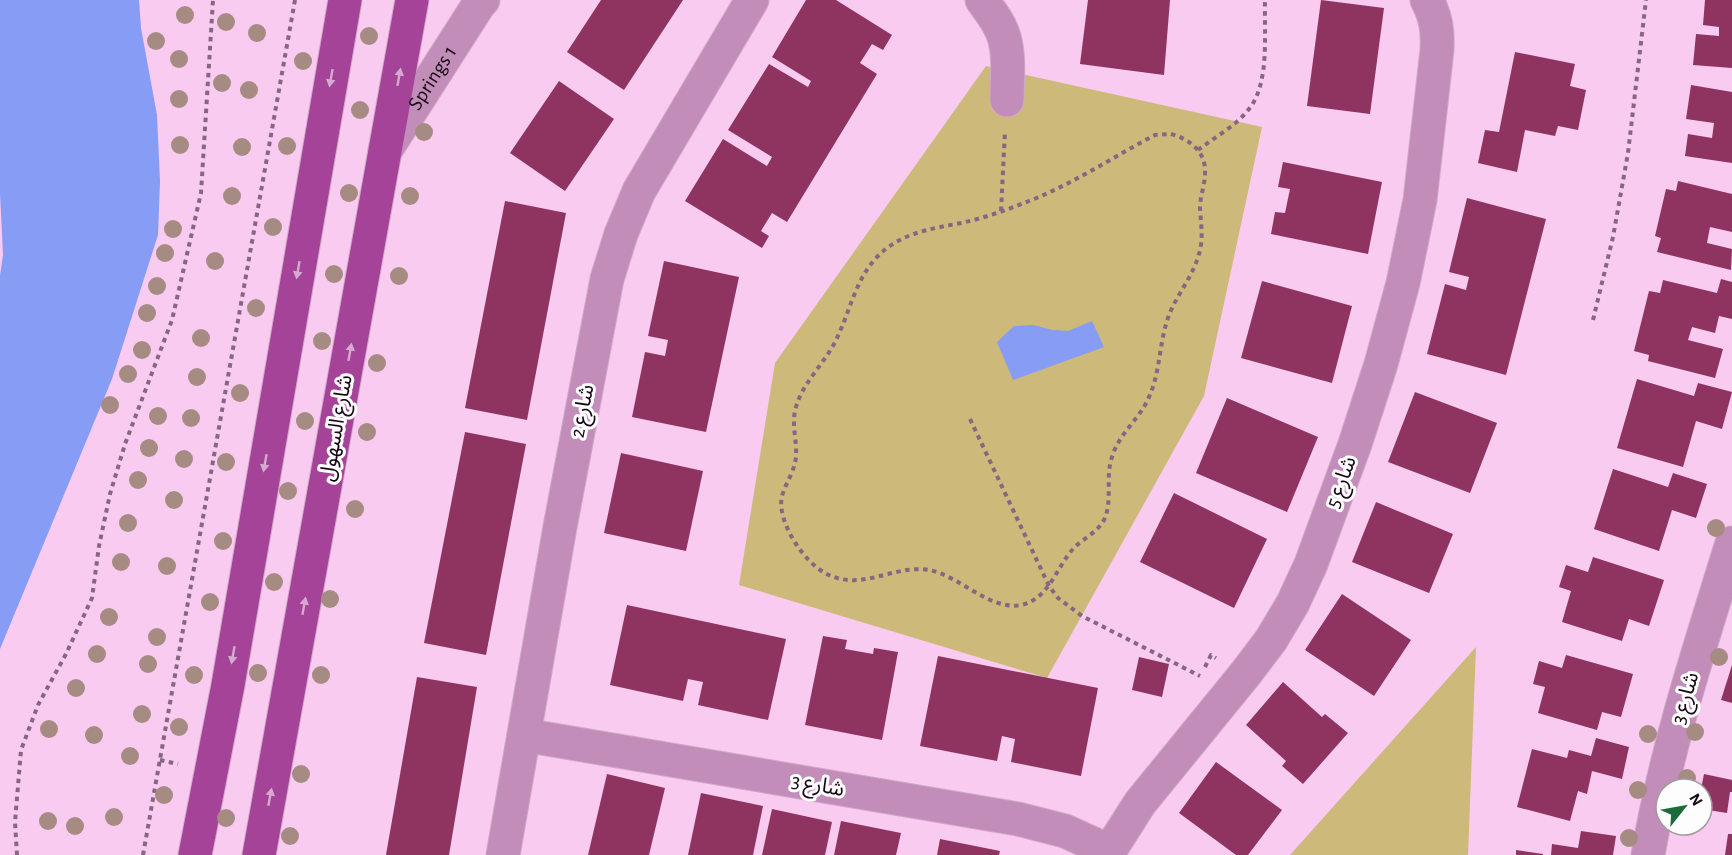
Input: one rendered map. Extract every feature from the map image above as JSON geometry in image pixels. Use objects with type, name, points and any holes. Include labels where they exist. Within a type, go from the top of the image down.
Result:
[{"type":"main road","points":[[195,855],[230,673],[345,0]]},
{"type":"main road","name":"شارع السهول","points":[[259,855],[412,0]]},
{"type":"street","name":"شارع 2","points":[[503,855],[560,527],[607,279],[621,234],[639,191],[752,0]]},
{"type":"street","points":[[982,0],[995,17],[1004,37],[1007,59],[1007,100]]},
{"type":"street","name":"شارع 5","points":[[1108,853],[1140,803],[1246,674],[1271,640],[1293,603],[1311,564],[1355,444],[1381,364],[1420,200],[1438,30],[1427,0]]},
{"type":"street","name":"Springs 1","points":[[385,151],[481,1]]},
{"type":"street","name":"شارع 3","points":[[1648,855],[1658,798],[1682,706],[1732,543]]},
{"type":"street","name":"شارع 3","points":[[524,735],[1018,819],[1065,831],[1108,853]]},
{"type":"path","points":[[17,855],[15,822],[21,750],[38,705],[66,654],[92,598],[99,546],[113,484],[125,444],[175,309],[201,193],[213,0]]},
{"type":"path","points":[[143,855],[295,0]]},
{"type":"path","points":[[1198,150],[1239,121],[1250,108],[1258,93],[1263,76],[1265,0]]},
{"type":"path","points":[[1593,320],[1613,237],[1628,153],[1646,0]]},
{"type":"path","points":[[1001,211],[1007,100]]},
{"type":"path","points":[[1171,134],[1185,138],[1198,150],[1203,159],[1206,172],[1200,203],[1202,238],[1199,256],[1167,319],[1160,345],[1158,372],[1148,400],[1119,440],[1111,458],[1104,520],[1069,554],[1041,595],[1017,606],[993,602],[946,574],[925,569],[903,570],[863,581],[843,580],[824,573],[808,560],[784,523],[781,510],[782,497],[794,470],[795,407],[836,341],[862,277],[878,256],[899,240],[923,229],[963,222],[1001,211],[1060,187],[1155,135],[1171,134]]},
{"type":"path","points":[[970,419],[1048,586],[1064,603],[1082,616],[1200,676],[1211,655],[1246,674]]},
{"type":"shaded area","points":[[986,66],[1262,127],[1204,396],[1047,678],[739,585],[775,363]]},
{"type":"shaded area","points":[[1476,647],[1468,855],[1290,855]]},
{"type":"water","points":[[0,0],[139,0],[141,28],[157,115],[160,181],[158,235],[112,379],[0,649],[0,276],[3,255],[0,193]]},
{"type":"water","points":[[1092,321],[1104,347],[1013,380],[997,342],[1014,326],[1033,325],[1068,331]]},
{"type":"building","points":[[601,0],[683,0],[624,90],[567,52]]},
{"type":"building","points":[[806,0],[836,0],[892,35],[883,50],[872,44],[860,63],[877,74],[787,222],[772,213],[761,231],[769,236],[762,248],[685,201],[723,139],[767,166],[772,157],[728,130],[769,64],[808,87],[811,81],[772,57]]},
{"type":"building","points":[[1088,0],[1170,0],[1164,75],[1080,64]]},
{"type":"building","points":[[1321,0],[1384,8],[1370,114],[1307,106]]},
{"type":"building","points":[[1705,0],[1732,0],[1732,68],[1693,65],[1696,34],[1719,36],[1719,27],[1703,25]]},
{"type":"building","points":[[1515,52],[1575,64],[1570,86],[1586,90],[1578,130],[1558,126],[1555,136],[1525,130],[1517,172],[1478,163],[1485,130],[1499,132]]},
{"type":"building","points":[[559,81],[614,119],[565,191],[510,153]]},
{"type":"building","points":[[1691,85],[1732,92],[1732,163],[1685,156],[1688,134],[1712,138],[1714,123],[1686,119]]},
{"type":"building","points":[[1283,162],[1382,182],[1368,254],[1271,234],[1275,212],[1285,213],[1290,189],[1278,187]]},
{"type":"building","points":[[1678,181],[1732,194],[1732,232],[1710,227],[1707,243],[1732,249],[1731,270],[1657,252],[1661,238],[1655,236],[1666,189],[1676,191]]},
{"type":"building","points":[[1467,198],[1546,219],[1506,375],[1427,354],[1445,284],[1466,290],[1469,277],[1449,272]]},
{"type":"building","points":[[505,201],[566,213],[527,420],[465,408]]},
{"type":"building","points":[[664,261],[739,277],[706,432],[632,417],[645,352],[665,356],[668,340],[648,336]]},
{"type":"building","points":[[1721,279],[1732,282],[1732,319],[1719,316],[1715,333],[1692,327],[1688,340],[1723,349],[1715,378],[1648,361],[1649,355],[1634,351],[1649,291],[1660,293],[1663,280],[1717,293]]},
{"type":"building","points":[[1262,281],[1352,306],[1332,383],[1241,358]]},
{"type":"building","points":[[1637,379],[1694,396],[1698,383],[1732,392],[1722,429],[1696,421],[1683,467],[1617,448]]},
{"type":"building","points":[[1415,392],[1497,423],[1470,493],[1388,462]]},
{"type":"building","points":[[1227,398],[1318,437],[1287,512],[1196,473]]},
{"type":"building","points":[[465,432],[526,444],[486,655],[424,643]]},
{"type":"building","points":[[621,453],[703,471],[686,551],[604,533]]},
{"type":"building","points":[[1613,469],[1668,487],[1673,473],[1707,484],[1696,518],[1672,510],[1659,551],[1594,529]]},
{"type":"building","points":[[1174,493],[1267,539],[1234,608],[1140,562]]},
{"type":"building","points":[[1376,502],[1453,534],[1429,593],[1352,562]]},
{"type":"building","points":[[1593,557],[1664,580],[1649,626],[1629,619],[1622,641],[1562,622],[1571,591],[1559,587],[1566,565],[1588,572]]},
{"type":"building","points":[[1342,594],[1411,640],[1374,696],[1305,650]]},
{"type":"building","points":[[627,605],[786,639],[768,720],[698,705],[703,682],[688,679],[683,701],[610,685]]},
{"type":"building","points":[[823,636],[847,640],[845,649],[873,654],[874,648],[898,652],[882,740],[805,725]]},
{"type":"building","points":[[1566,655],[1633,674],[1621,717],[1602,712],[1597,730],[1538,713],[1545,687],[1533,684],[1539,661],[1562,668]]},
{"type":"building","points":[[938,656],[1098,688],[1081,776],[1011,762],[1015,739],[1002,736],[997,761],[920,746]]},
{"type":"building","points":[[1139,657],[1169,664],[1162,697],[1132,690]]},
{"type":"building","points":[[1732,665],[1732,703],[1721,700]]},
{"type":"building","points":[[417,677],[477,687],[449,855],[386,855]]},
{"type":"building","points":[[1283,682],[1322,717],[1325,714],[1348,733],[1303,784],[1282,766],[1286,761],[1246,725]]},
{"type":"building","points":[[1596,738],[1629,747],[1622,779],[1592,771],[1587,794],[1578,791],[1570,821],[1517,807],[1532,749],[1567,758],[1569,750],[1591,756]]},
{"type":"building","points":[[1216,762],[1282,810],[1248,855],[1236,855],[1179,813]]},
{"type":"building","points":[[607,774],[665,788],[649,855],[588,855]]},
{"type":"building","points":[[1704,774],[1732,780],[1727,813],[1714,811],[1714,777],[1703,777]]},
{"type":"building","points":[[701,793],[763,806],[753,855],[688,855]]},
{"type":"building","points":[[772,809],[832,822],[825,855],[762,855]]},
{"type":"building","points":[[841,821],[901,833],[896,855],[834,855]]},
{"type":"building","points":[[1581,831],[1616,836],[1613,855],[1551,855],[1552,844],[1578,848]]},
{"type":"building","points":[[1728,834],[1732,834],[1732,855],[1725,855]]},
{"type":"building","points":[[940,839],[1000,851],[999,855],[937,855]]},
{"type":"building","points":[[1516,850],[1543,854],[1543,855],[1516,855]]}]
